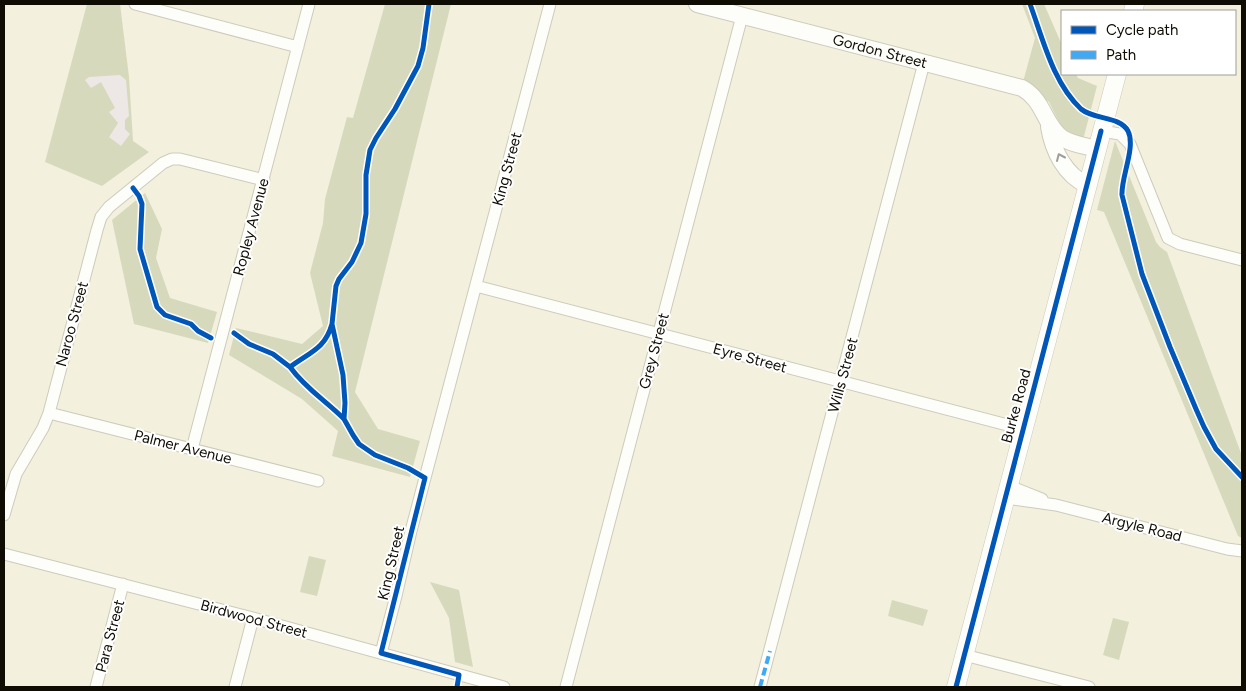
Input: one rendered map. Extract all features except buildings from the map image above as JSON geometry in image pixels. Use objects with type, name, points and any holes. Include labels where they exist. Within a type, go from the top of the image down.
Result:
[{"type":"main road","name":"Burke Road","points":[[956,687],[1116,75]]},
{"type":"street","points":[[135,4],[298,47]]},
{"type":"street","name":"Ropley Avenue","points":[[192,449],[310,4]]},
{"type":"street","name":"King Street","points":[[381,653],[411,531],[550,4]]},
{"type":"street","name":"Gordon Street","points":[[696,4],[1022,88],[1037,100],[1048,119],[1063,138],[1097,149]]},
{"type":"street","name":"Grey Street","points":[[566,687],[742,16]]},
{"type":"street","name":"Wills Street","points":[[760,687],[924,63]]},
{"type":"street","name":"Gordon Street","points":[[1048,119],[1050,134],[1065,168],[1074,178],[1087,185]]},
{"type":"street","points":[[1101,132],[1120,134],[1130,144],[1168,238],[1180,244],[1242,260]]},
{"type":"street","name":"Naroo Street","points":[[4,515],[16,474],[43,428],[49,413],[101,217],[109,207],[163,163],[172,159],[180,159],[264,180]]},
{"type":"street","name":"Eyre Street","points":[[476,286],[1023,429]]},
{"type":"street","name":"Palmer Avenue","points":[[49,413],[318,481]]},
{"type":"street","name":"Argyle Road","points":[[1007,492],[1227,549],[1242,551]]},
{"type":"street","name":"Argyle Road","points":[[1227,549],[1242,556]]},
{"type":"street","name":"Birdwood Street","points":[[4,554],[253,618],[504,687]]},
{"type":"street","name":"Para Street","points":[[96,687],[123,584]]},
{"type":"street","points":[[235,687],[253,618]]},
{"type":"street","points":[[964,655],[1089,687]]},
{"type":"green space","points":[[87,4],[120,4],[129,77],[133,141],[149,152],[102,186],[45,162]]},
{"type":"green space","points":[[385,4],[451,4],[355,392],[378,429],[420,441],[410,477],[332,456],[338,431],[302,399],[229,355],[236,328],[302,344],[323,326],[310,273],[323,223],[325,199],[347,117],[353,118]]},
{"type":"green space","points":[[1022,4],[1044,4],[1061,43],[1061,75],[1076,75],[1078,78],[1097,86],[1083,140],[1065,134],[1049,102],[1023,82],[1035,38]]},
{"type":"green space","points":[[1115,141],[1156,242],[1167,252],[1242,456],[1242,538],[1238,536],[1104,212],[1097,210]]},
{"type":"green space","points":[[145,193],[162,229],[156,258],[170,298],[217,312],[208,343],[134,324],[112,220]]},
{"type":"green space","points":[[309,556],[326,560],[317,596],[300,592]]},
{"type":"green space","points":[[430,582],[459,590],[473,667],[455,662],[449,618]]},
{"type":"green space","points":[[892,600],[928,610],[923,626],[888,616]]},
{"type":"green space","points":[[1113,618],[1129,622],[1119,660],[1103,655]]},
{"type":"marked path","points":[[760,687],[770,651]]},
{"type":"cycle path","points":[[429,4],[423,48],[418,66],[370,150],[366,175],[366,214],[361,243],[352,262],[336,286],[332,324],[343,375],[344,419],[353,435],[359,444],[375,455],[408,468],[425,478],[381,653],[459,675],[457,687]]},
{"type":"cycle path","points":[[1030,4],[1056,74],[1071,98],[1086,112],[1113,120],[1124,126],[1128,131],[1130,145],[1122,195],[1142,274],[1204,427],[1216,449],[1242,477]]},
{"type":"cycle path","points":[[956,687],[1101,131]]},
{"type":"cycle path","points":[[133,188],[142,204],[140,249],[157,307],[165,315],[191,324],[198,331],[211,338]]},
{"type":"cycle path","points":[[234,333],[249,344],[273,354],[290,367],[321,345],[332,324]]},
{"type":"cycle path","points":[[290,367],[309,388],[344,419]]}]
